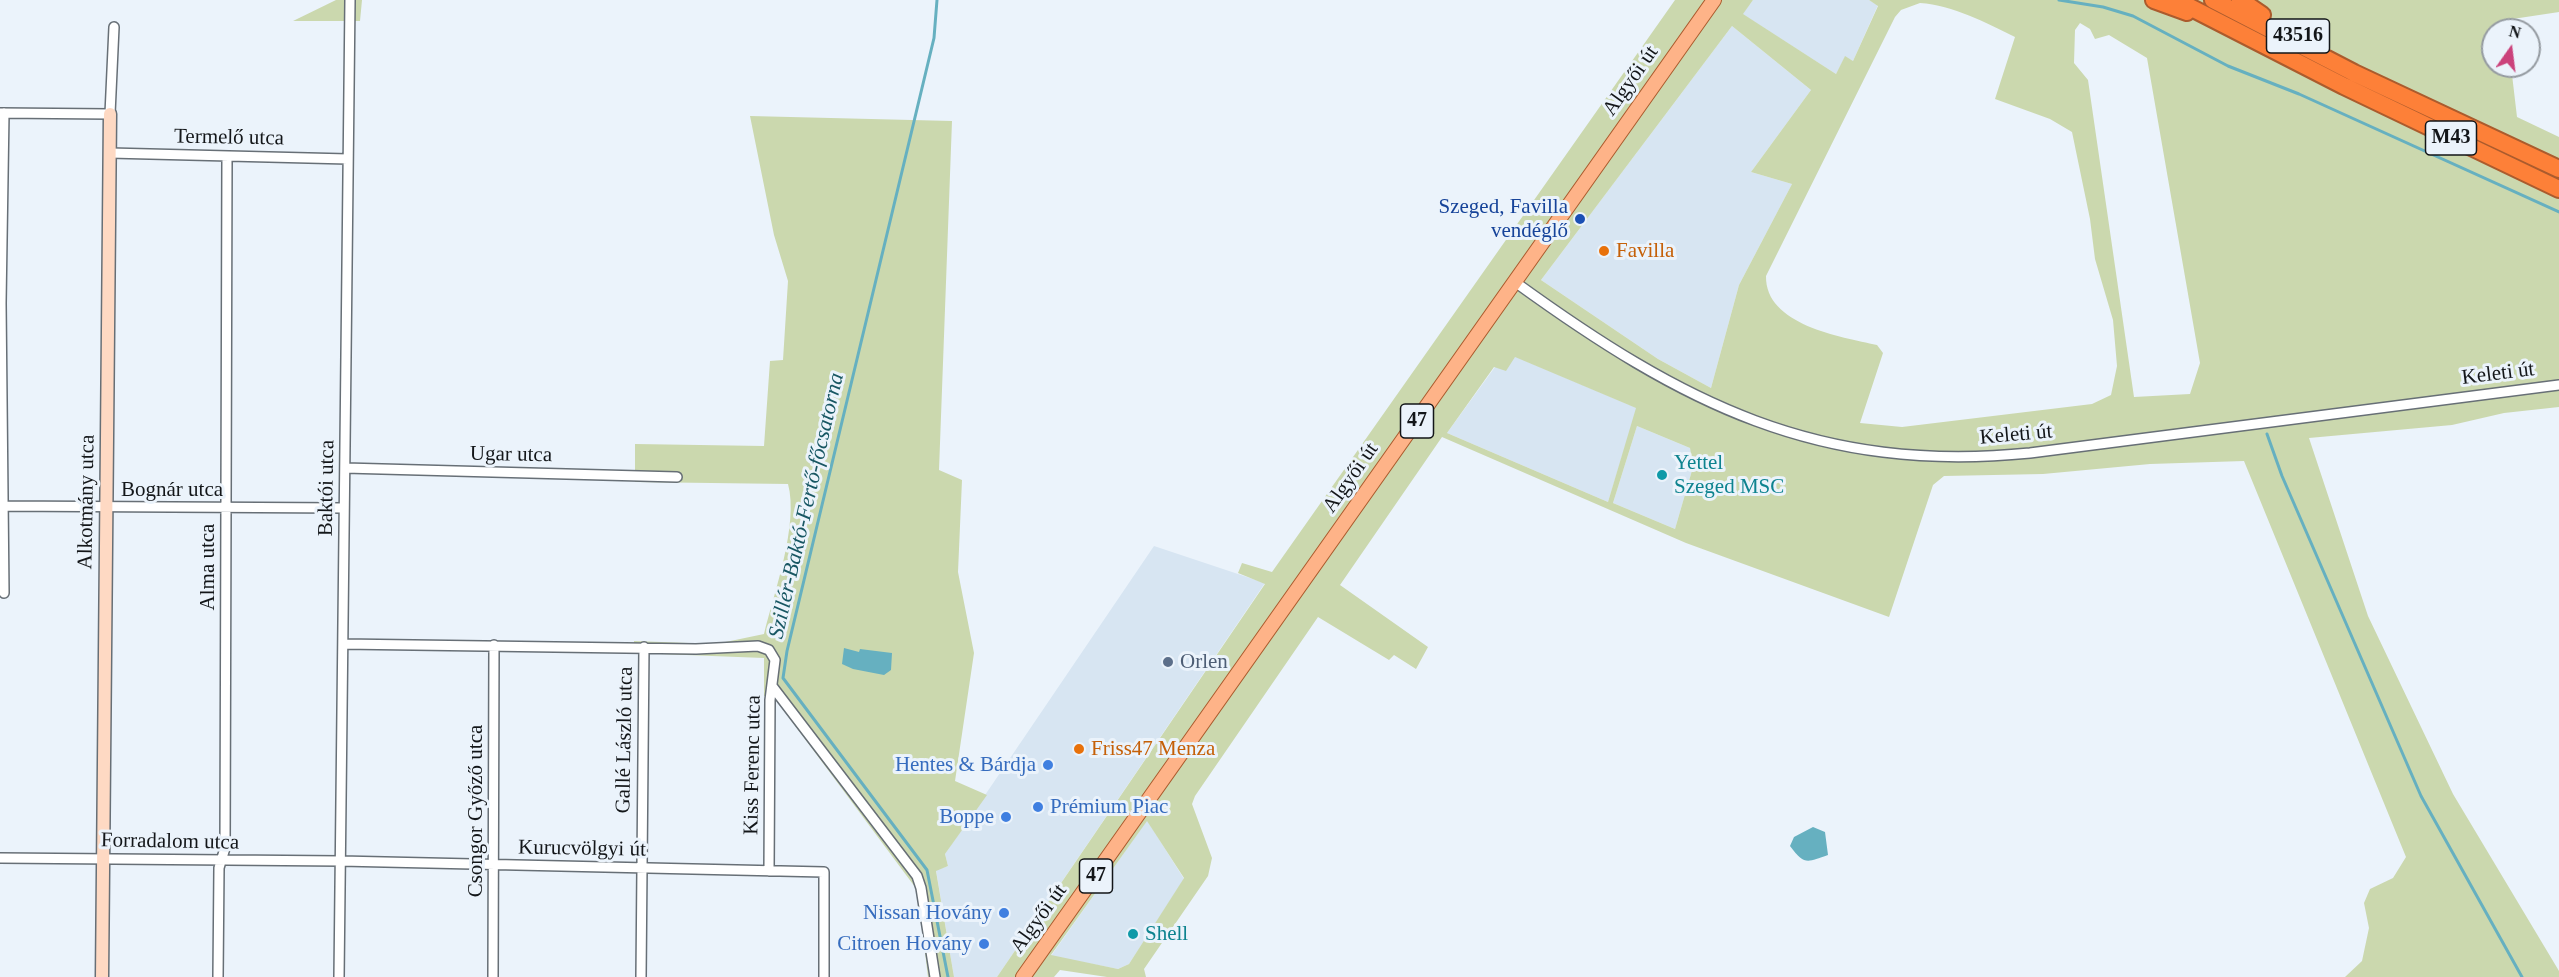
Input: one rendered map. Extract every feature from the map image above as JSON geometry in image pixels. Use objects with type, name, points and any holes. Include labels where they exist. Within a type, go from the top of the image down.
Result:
[{"type":"highway","points":[[2154,0],[2230,28]]},
{"type":"highway","name":"M43","points":[[2176,0],[2344,86],[2559,189]]},
{"type":"highway","name":"M43","points":[[2213,0],[2354,73],[2559,169]]},
{"type":"highway","name":"43516","points":[[2240,0],[2254,11],[2319,48],[2354,73]]},
{"type":"main road","name":"Algyői út","points":[[1023,977],[1714,1]]},
{"type":"street","name":"Baktói utca","points":[[339,977],[350,0]]},
{"type":"street","name":"Alkotmány utca","points":[[102,977],[110,114],[114,27]]},
{"type":"street","points":[[4,593],[2,113],[110,114]]},
{"type":"street","name":"Termelő utca","points":[[110,153],[348,159]]},
{"type":"street","name":"Alma utca","points":[[218,977],[219,868],[225,848],[227,156]]},
{"type":"street","name":"Keleti út","points":[[1515,282],[1599,342],[1649,372],[1713,405],[1799,436],[1889,453],[1947,457],[2021,454],[2559,385]]},
{"type":"street","name":"Ugar utca","points":[[345,468],[677,477]]},
{"type":"street","name":"Bognár utca","points":[[2,506],[344,508]]},
{"type":"street","points":[[344,644],[644,647]]},
{"type":"street","name":"Csongor Győző utca","points":[[493,977],[494,645]]},
{"type":"street","name":"Kiss Ferenc utca","points":[[644,647],[696,649],[758,646],[769,650],[775,660],[772,686],[769,871]]},
{"type":"street","name":"Gallé László utca","points":[[641,977],[644,647]]},
{"type":"street","points":[[772,686],[917,876],[921,888],[935,977]]},
{"type":"street","name":"Forradalom utca","points":[[0,858],[340,861]]},
{"type":"street","name":"Kurucvölgyi út","points":[[340,861],[824,872],[824,977]]},
{"type":"shaded area","points":[[1753,0],[1869,0],[1878,5],[1853,61],[1845,57],[1836,74],[1742,14]]},
{"type":"shaded area","points":[[1732,26],[1811,90],[1751,172],[1792,184],[1739,285],[1711,388],[1658,359],[1541,280]]},
{"type":"shaded area","points":[[1514,356],[1637,408],[1608,502],[1447,433],[1495,367]]},
{"type":"shaded area","points":[[1637,426],[1690,448],[1693,467],[1675,529],[1613,503]]},
{"type":"shaded area","points":[[1154,546],[1265,583],[997,977],[954,977],[936,870],[948,866],[945,854]]},
{"type":"shaded area","points":[[1147,820],[1184,879],[1129,964],[1118,969],[1051,956]]},
{"type":"green space","points":[[336,0],[362,0],[360,21],[293,21]]},
{"type":"green space","points":[[1675,0],[1753,0],[1743,14],[1836,74],[1845,56],[1853,61],[1878,6],[1869,0],[2559,0],[2559,12],[2519,18],[2481,18],[2481,78],[2512,78],[2517,117],[2559,137],[2559,407],[2504,413],[2452,425],[2309,438],[2368,616],[2453,794],[2559,971],[2559,977],[2345,977],[2362,961],[2369,928],[2364,903],[2370,889],[2393,878],[2406,857],[2244,461],[2150,464],[2043,474],[1944,476],[1933,485],[1889,617],[1686,543],[1442,437],[1340,585],[1428,647],[1416,669],[1394,655],[1389,660],[1318,617],[1195,796],[1192,804],[1212,858],[1208,876],[1144,969],[1146,977],[1107,977],[1060,970],[1054,977],[997,977],[1265,584],[1238,573],[1242,563],[1272,572]],"holes":[[[1920,3],[1945,7],[2015,37],[1995,99],[2050,119],[2072,132],[2090,219],[2095,259],[2113,320],[2117,366],[2111,395],[2092,404],[1902,427],[1860,423],[1883,353],[1877,345],[1844,338],[1808,326],[1791,317],[1778,306],[1769,293],[1766,276],[1895,17],[1901,10]],[[2080,23],[2090,29],[2095,39],[2109,35],[2147,58],[2200,363],[2190,394],[2134,397],[2088,80],[2074,63],[2075,30]],[[1732,26],[1811,90],[1751,172],[1792,184],[1739,285],[1711,388],[1658,359],[1541,280]],[[1515,357],[1636,408],[1608,502],[1447,433],[1494,367],[1506,371]],[[1637,426],[1690,448],[1693,467],[1675,529],[1613,503]],[[1147,821],[1184,878],[1129,964],[1118,969],[1051,955]]]},
{"type":"green space","points":[[750,116],[952,121],[939,470],[962,480],[958,572],[974,653],[955,781],[987,795],[945,854],[948,866],[936,871],[954,977],[928,977],[915,887],[773,696],[764,696],[764,658],[634,653],[634,641],[716,644],[764,634],[784,559],[790,519],[791,500],[788,484],[635,482],[635,444],[764,446],[770,361],[783,360],[788,281],[774,235]]},
{"type":"water","points":[[844,648],[859,652],[860,649],[892,653],[891,670],[884,675],[853,669],[842,664]]},
{"type":"water","points":[[1813,827],[1825,832],[1828,855],[1807,861],[1799,857],[1790,846],[1794,837]]},
{"type":"waterway","name":"Szillér-Baktó-Fertő-főcsatorna","points":[[937,0],[934,38],[787,651],[783,678],[927,870],[948,977]]},
{"type":"waterway","points":[[2059,0],[2103,7],[2133,16],[2228,66],[2299,94],[2559,212]]},
{"type":"waterway","points":[[2267,434],[2282,476],[2421,796],[2522,977]]},
{"type":"place","name":"Szeged, Favilla vendéglő","points":[[1580,219]]},
{"type":"place","name":"Favilla","points":[[1604,251]]},
{"type":"place","name":"Yettel Szeged MSC","points":[[1662,475]]},
{"type":"place","name":"Orlen","points":[[1168,662]]},
{"type":"place","name":"Friss47 Menza","points":[[1079,749]]},
{"type":"place","name":"Hentes & Bárdja","points":[[1048,765]]},
{"type":"place","name":"Prémium Piac","points":[[1038,807]]},
{"type":"place","name":"Boppe","points":[[1006,817]]},
{"type":"place","name":"Nissan Hovány","points":[[1004,913]]},
{"type":"place","name":"Shell","points":[[1133,934]]},
{"type":"place","name":"Citroen Hovány","points":[[984,944]]}]
